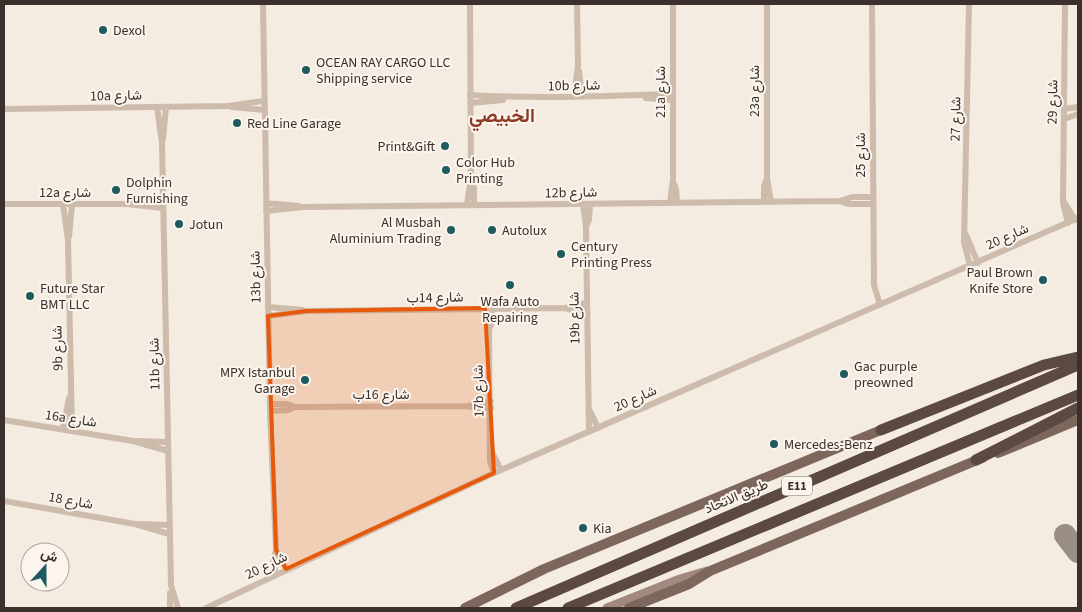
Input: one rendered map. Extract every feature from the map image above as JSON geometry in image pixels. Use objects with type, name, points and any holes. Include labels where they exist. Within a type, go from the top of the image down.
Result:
[{"type":"highway","points":[[881,430],[1044,365],[1078,357]]},
{"type":"highway","name":"طريق الاتحاد","points":[[516,608],[1078,365]]},
{"type":"highway","name":"E11","points":[[568,608],[1078,395]]},
{"type":"highway","points":[[976,460],[1078,408]]},
{"type":"main road","points":[[606,608],[680,579],[710,571],[976,460],[1005,451],[1078,420]]},
{"type":"main road","points":[[466,608],[544,569],[881,430]]},
{"type":"main road","points":[[629,608],[689,584],[710,571]]},
{"type":"street","name":"13b شارع","points":[[263,4],[270,408],[276,550],[273,561],[276,574]]},
{"type":"street","points":[[470,4],[470,180],[474,188],[471,205]]},
{"type":"street","points":[[577,4],[578,65],[582,97]]},
{"type":"street","name":"21a شارع","points":[[673,4],[673,181],[676,188],[674,203]]},
{"type":"street","name":"23a شارع","points":[[767,4],[768,202]]},
{"type":"street","name":"شارع 25","points":[[872,4],[874,285],[880,305]]},
{"type":"street","name":"شارع 27","points":[[969,4],[966,235],[964,246],[970,266]]},
{"type":"street","name":"شارع 29","points":[[1065,4],[1063,210],[1074,220]]},
{"type":"street","points":[[574,98],[578,65]]},
{"type":"street","name":"10b شارع","points":[[470,95],[509,98],[673,97]]},
{"type":"street","name":"10b شارع","points":[[470,103],[509,98]]},
{"type":"street","name":"10a شارع","points":[[4,108],[228,106],[264,102]]},
{"type":"street","name":"10a شارع","points":[[228,106],[264,110]]},
{"type":"street","name":"11b شارع","points":[[157,107],[162,143],[170,608]]},
{"type":"street","name":"11b شارع","points":[[162,143],[166,107]]},
{"type":"street","points":[[1064,109],[1078,107]]},
{"type":"street","points":[[1064,119],[1078,114]]},
{"type":"street","name":"12b شارع","points":[[266,203],[303,207],[840,201],[847,198],[872,201]]},
{"type":"street","name":"12a شارع","points":[[127,204],[163,199]]},
{"type":"street","name":"12a شارع","points":[[4,204],[127,204],[163,208]]},
{"type":"street","name":"9b شارع","points":[[63,204],[68,240]]},
{"type":"street","name":"9b شارع","points":[[72,204],[68,240],[72,431]]},
{"type":"street","name":"19b شارع","points":[[586,204],[589,220],[586,227],[589,432]]},
{"type":"street","name":"12b شارع","points":[[266,212],[303,207]]},
{"type":"street","name":"شارع 20","points":[[206,608],[494,473],[1074,220]]},
{"type":"street","name":"شارع 27","points":[[966,235],[978,263]]},
{"type":"street","name":"شارع 14ب","points":[[268,316],[306,311],[565,308],[586,306]]},
{"type":"street","name":"شارع 14ب","points":[[268,307],[306,311]]},
{"type":"street","name":"17b شارع","points":[[489,308],[492,452],[490,461],[494,473]]},
{"type":"street","name":"9b شارع","points":[[63,429],[70,395]]},
{"type":"street","name":"شارع 16ب","points":[[270,408],[491,405]]},
{"type":"street","name":"19b شارع","points":[[589,409],[598,428]]},
{"type":"street","name":"16a شارع","points":[[4,420],[133,441],[168,451]]},
{"type":"street","name":"16a شارع","points":[[133,441],[167,442]]},
{"type":"street","name":"17b شارع","points":[[492,452],[501,470]]},
{"type":"street","name":"شارع 18","points":[[4,501],[135,524],[169,534]]},
{"type":"street","name":"شارع 18","points":[[135,524],[169,525]]},
{"type":"street","name":"13b شارع","points":[[276,550],[286,570]]},
{"type":"street","name":"11b شارع","points":[[171,584],[178,608]]},
{"type":"highlighted area","points":[[485,308],[494,473],[286,569],[276,550],[268,316],[306,311]]},
{"type":"taxiway","points":[[1065,535],[1078,552]]},
{"type":"place","name":"Dexol","points":[[103,30]]},
{"type":"place","name":"OCEAN RAY CARGO LLC Shipping service","points":[[306,70]]},
{"type":"place","name":"Red Line Garage","points":[[237,123]]},
{"type":"place","name":"Print&Gift","points":[[445,146]]},
{"type":"place","name":"Color Hub Printing","points":[[446,170]]},
{"type":"place","name":"Dolphin Furnishing","points":[[116,190]]},
{"type":"place","name":"Jotun","points":[[179,224]]},
{"type":"place","name":"Al Musbah Aluminium Trading","points":[[451,230]]},
{"type":"place","name":"Autolux","points":[[492,230]]},
{"type":"place","name":"Century Printing Press","points":[[561,254]]},
{"type":"place","name":"Paul Brown Knife Store","points":[[1043,280]]},
{"type":"place","name":"Wafa Auto Repairing","points":[[510,285]]},
{"type":"place","name":"Future Star BMT LLC","points":[[30,296]]},
{"type":"place","name":"Gac purple preowned","points":[[844,374]]},
{"type":"place","name":"MPX Istanbul Garage","points":[[305,380]]},
{"type":"place","name":"Mercedes-Benz","points":[[774,444]]},
{"type":"place","name":"Kia","points":[[583,528]]},
{"type":"district","name":"الخبيصي","points":[[502,115]]}]
